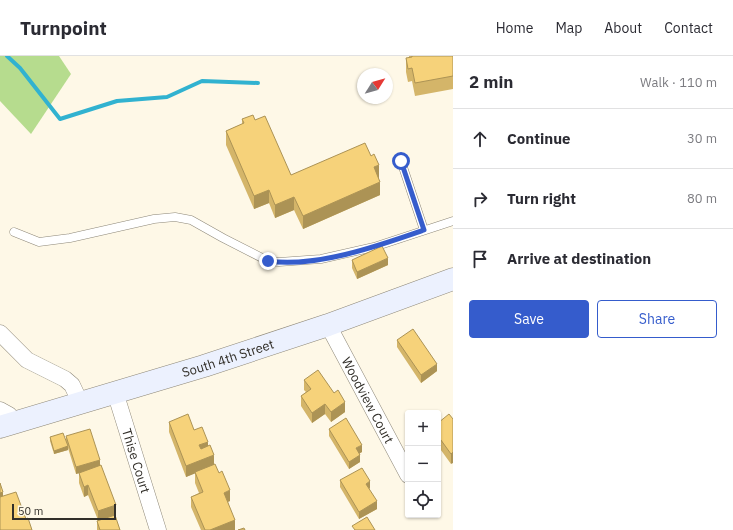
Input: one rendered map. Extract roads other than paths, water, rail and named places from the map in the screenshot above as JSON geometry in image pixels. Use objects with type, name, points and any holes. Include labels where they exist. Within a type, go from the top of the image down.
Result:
[{"type":"main road","name":"South 4th Street","points":[[5,420],[80,402],[211,363],[328,325],[453,279]]},
{"type":"street","name":"Woodview Court","points":[[328,325],[405,469]]},
{"type":"street","points":[[0,333],[27,360],[65,379],[72,385],[80,402]]},
{"type":"street","name":"Thise Court","points":[[115,392],[158,530]]},
{"type":"lane","points":[[401,161],[424,230]]},
{"type":"lane","points":[[14,232],[39,242],[70,238],[154,219],[175,217],[191,220],[268,261],[279,262],[321,259],[374,247],[453,221]]},
{"type":"waterway","points":[[7,56],[20,68],[60,119],[117,101],[167,97],[202,81],[258,83]]}]
